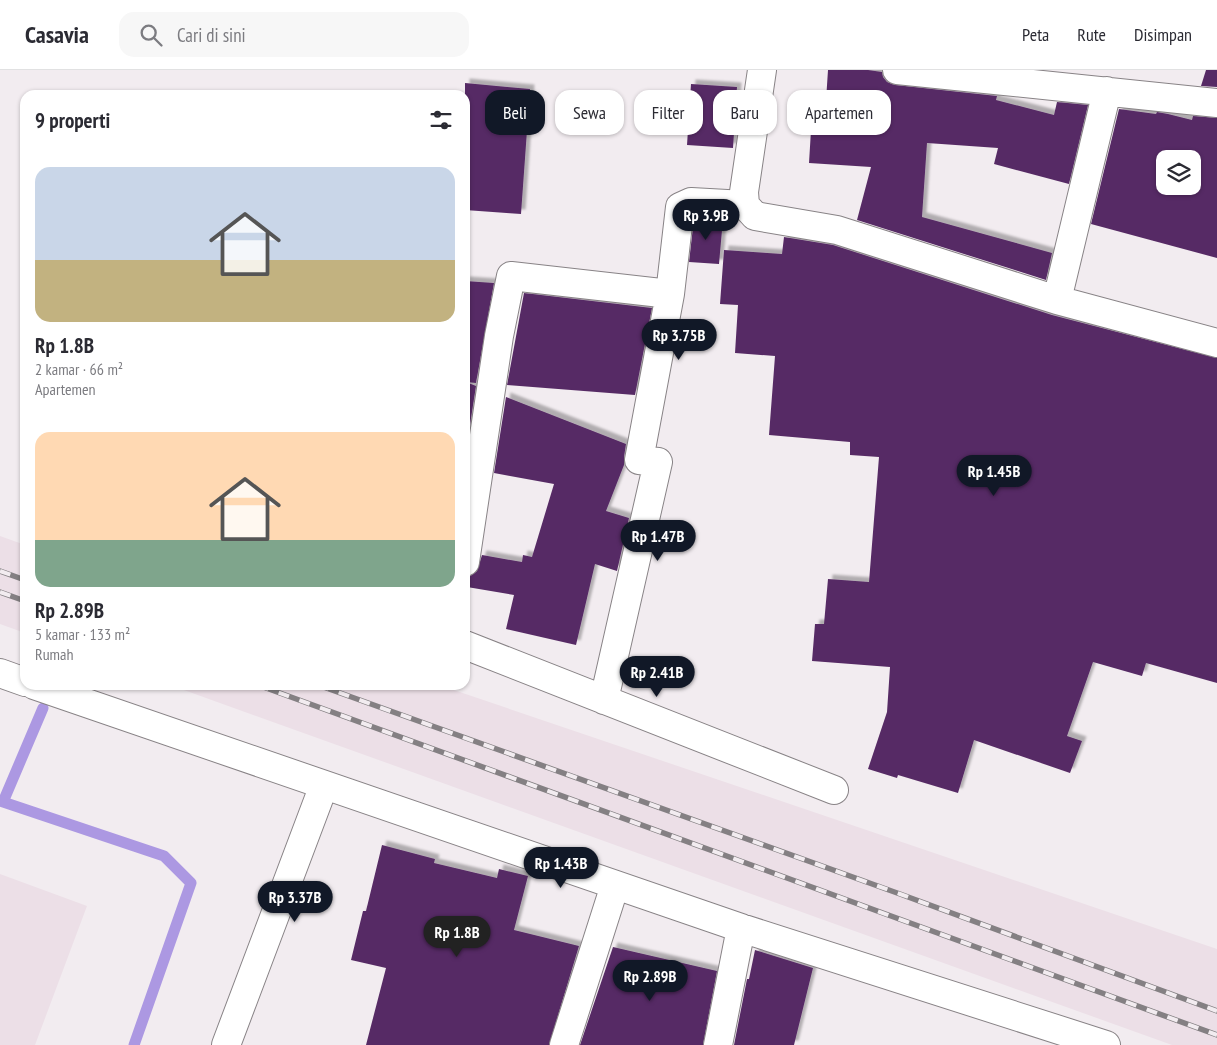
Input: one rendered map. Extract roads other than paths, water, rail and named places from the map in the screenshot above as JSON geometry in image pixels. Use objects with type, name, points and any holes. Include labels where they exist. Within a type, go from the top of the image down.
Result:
[{"type":"street","points":[[762,70],[744,192],[746,205],[756,216],[837,230],[1057,300],[1217,343]]},
{"type":"street","points":[[897,70],[1217,103]]},
{"type":"street","points":[[1057,300],[1107,91]]},
{"type":"street","points":[[604,700],[658,462],[639,460],[670,294],[680,208],[691,202],[746,205]]},
{"type":"street","points":[[470,530],[511,276],[670,294]]},
{"type":"street","points":[[470,648],[834,790]]},
{"type":"street","points":[[0,673],[20,680]]},
{"type":"street","points":[[48,690],[741,928],[1092,1043]]},
{"type":"street","points":[[226,1045],[324,785]]},
{"type":"street","points":[[564,1045],[615,885]]},
{"type":"street","points":[[718,1045],[741,928]]},
{"type":"waterway","points":[[3,802],[43,708]]},
{"type":"waterway","points":[[0,801],[164,856],[191,883],[134,1045]]},
{"type":"railway","points":[[0,571],[20,578]]},
{"type":"railway","points":[[0,592],[20,599]]},
{"type":"railway","points":[[272,690],[1217,1035]]},
{"type":"railway","points":[[332,690],[900,894],[1217,1011]]}]
